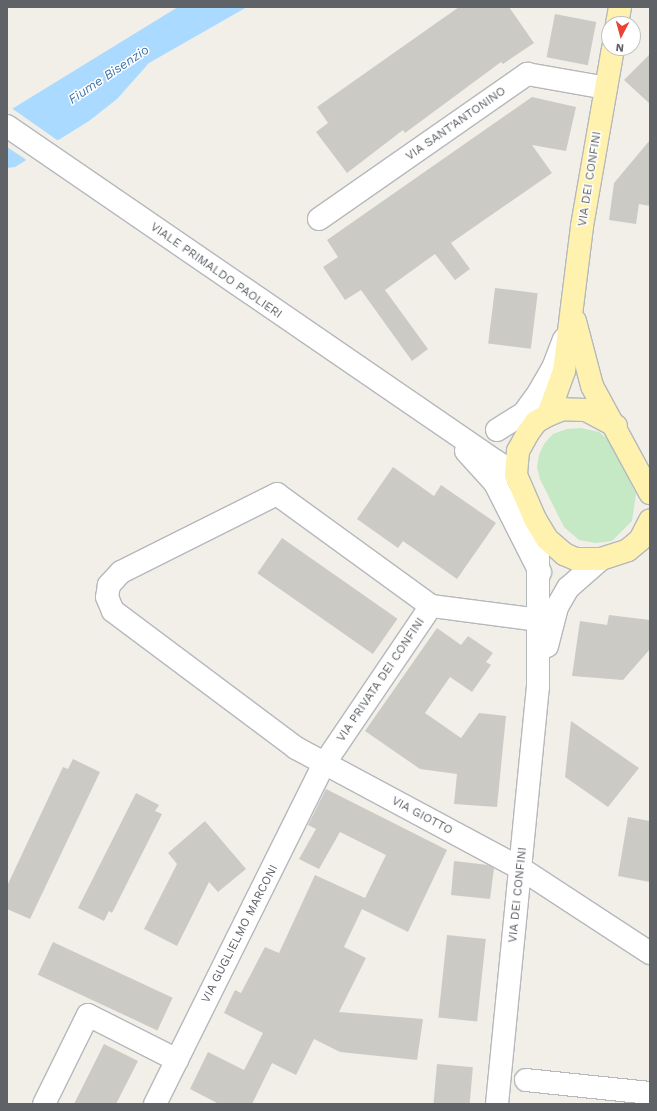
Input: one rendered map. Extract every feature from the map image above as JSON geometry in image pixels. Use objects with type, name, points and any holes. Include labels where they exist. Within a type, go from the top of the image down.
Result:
[{"type":"main road","name":"VIA DEI CONFINI","points":[[612,56],[582,226],[564,370],[542,418],[518,451],[516,475],[535,519],[547,539],[564,554],[587,560],[600,559],[628,550],[640,540],[650,520]]},
{"type":"main road","name":"VIA DEI CONFINI","points":[[570,319],[587,373],[649,488]]},
{"type":"main road","points":[[542,418],[563,409],[586,410],[616,426]]},
{"type":"main road","points":[[628,550],[650,546]]},
{"type":"street","name":"VIA SANT'ANTONINO","points":[[319,219],[527,74],[606,88]]},
{"type":"street","name":"VIALE PRIMALDO PAOLIERI","points":[[7,126],[426,415],[516,475]]},
{"type":"street","points":[[497,430],[524,413],[540,392],[553,368],[570,319]]},
{"type":"street","points":[[426,415],[465,450],[495,483],[540,572]]},
{"type":"street","name":"VIALE PRIMALDO PAOLIERI","points":[[426,415],[467,428],[497,430],[542,418]]},
{"type":"street","name":"VIA GIOTTO","points":[[431,606],[277,494],[121,572],[109,585],[107,598],[113,611],[296,748],[520,868],[650,953]]},
{"type":"street","name":"VIA DEI CONFINI","points":[[498,1104],[538,687],[540,572],[535,519]]},
{"type":"street","name":"VIA DEI CONFINI","points":[[538,687],[557,607],[568,588],[600,559]]},
{"type":"street","name":"VIA PRIVATA DEI CONFINI","points":[[324,764],[431,606],[539,620]]},
{"type":"street","name":"VIA GUGLIELMO MARCONI","points":[[155,1104],[324,764]]},
{"type":"street","points":[[44,1104],[88,1015],[176,1060]]},
{"type":"street","points":[[526,1080],[650,1093]]},
{"type":"green space","points":[[581,428],[599,432],[610,441],[636,494],[632,521],[612,541],[596,543],[579,540],[564,527],[540,479],[537,467],[539,455],[544,444],[553,434],[567,429]]},
{"type":"water","name":"Fiume Bisenzio","points":[[178,7],[247,7],[149,63],[117,99],[89,121],[15,167],[7,168],[7,112]]},
{"type":"pier","points":[[10,107],[60,142],[28,161],[7,147],[7,109]]},
{"type":"building","points":[[459,7],[509,7],[534,43],[503,64],[501,62],[405,133],[403,130],[347,173],[316,132],[328,123],[317,107]]},
{"type":"building","points":[[555,14],[596,22],[588,65],[547,57]]},
{"type":"building","points":[[650,54],[650,104],[624,80]]},
{"type":"building","points":[[532,97],[576,107],[566,151],[532,145],[552,173],[451,243],[470,269],[455,280],[435,254],[385,290],[428,349],[412,361],[361,290],[345,300],[323,267],[338,257],[327,240]]},
{"type":"building","points":[[650,140],[650,206],[639,204],[636,224],[609,220],[614,183]]},
{"type":"building","points":[[495,288],[538,293],[531,349],[488,344]]},
{"type":"building","points":[[393,467],[434,496],[441,485],[496,523],[457,579],[403,541],[398,548],[357,519]]},
{"type":"building","points":[[282,538],[398,619],[373,654],[257,573]]},
{"type":"building","points":[[609,615],[650,620],[650,649],[623,680],[572,676],[580,621],[607,625]]},
{"type":"building","points":[[437,628],[461,645],[468,636],[493,653],[486,662],[491,665],[472,692],[450,677],[425,713],[461,738],[479,713],[506,716],[497,807],[454,804],[457,774],[420,769],[365,731]]},
{"type":"building","points":[[571,721],[639,768],[608,807],[565,777]]},
{"type":"building","points":[[73,759],[100,772],[30,919],[7,909],[7,886],[63,767],[68,769]]},
{"type":"building","points":[[326,789],[447,850],[408,932],[362,909],[344,947],[366,958],[339,1012],[423,1019],[417,1060],[340,1052],[314,1039],[296,1075],[272,1063],[252,1104],[219,1104],[190,1089],[208,1052],[244,1070],[263,1033],[224,1013],[235,990],[241,993],[265,947],[279,953],[315,875],[365,898],[386,855],[340,832],[319,869],[299,859],[316,829],[308,825]]},
{"type":"building","points":[[136,793],[159,805],[155,811],[162,814],[112,913],[109,911],[104,921],[78,908]]},
{"type":"building","points":[[628,817],[650,821],[650,882],[618,876]]},
{"type":"building","points":[[205,821],[246,869],[218,892],[209,882],[177,946],[144,929],[177,864],[168,853]]},
{"type":"building","points":[[454,861],[488,865],[494,868],[490,899],[451,895]]},
{"type":"building","points":[[447,935],[486,939],[477,1022],[438,1018]]},
{"type":"building","points":[[53,942],[173,998],[157,1030],[38,975]]},
{"type":"building","points":[[104,1044],[138,1061],[116,1104],[74,1104]]},
{"type":"building","points":[[437,1064],[473,1067],[470,1104],[434,1104]]}]
